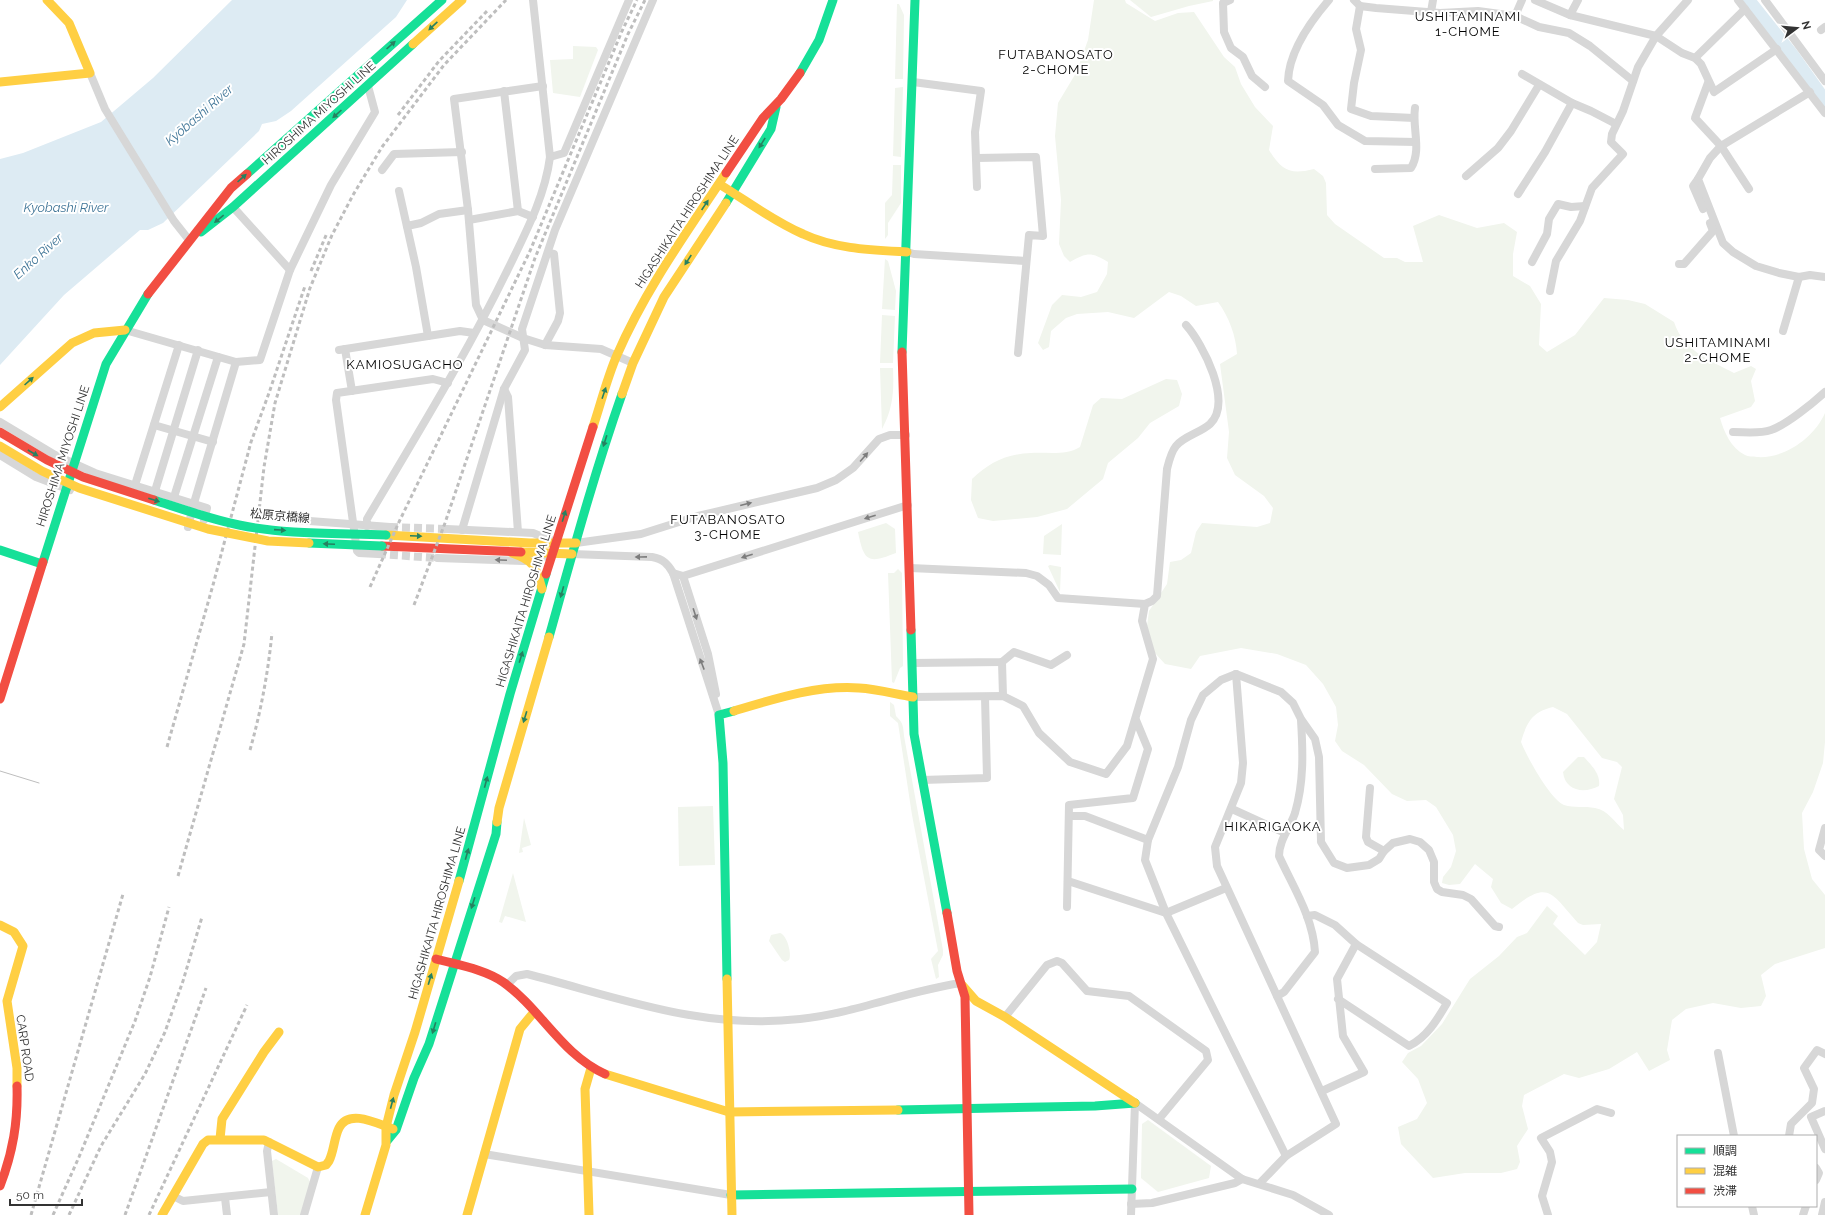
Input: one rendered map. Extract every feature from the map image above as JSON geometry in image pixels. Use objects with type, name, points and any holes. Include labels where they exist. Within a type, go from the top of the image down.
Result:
[{"type":"street","points":[[47,0],[69,23],[108,113],[174,220],[189,240]]},
{"type":"street","name":"HIROSHIMA MIYOSHI LINE","points":[[0,699],[96,391],[106,364],[152,287],[231,188],[441,0]]},
{"type":"street","name":"HIROSHIMA MIYOSHI LINE","points":[[189,240],[207,228],[233,207],[462,0]]},
{"type":"street","points":[[367,526],[367,518],[448,383],[474,333],[483,320],[533,217],[548,176],[550,157],[533,0]]},
{"type":"street","points":[[550,157],[564,153],[629,0]]},
{"type":"street","points":[[462,530],[504,389],[525,350],[522,329],[549,252],[555,230],[653,0]]},
{"type":"street","name":"HIGASHIKAITA HIROSHIMA LINE","points":[[365,1215],[387,1141],[386,1127],[436,959],[510,694],[554,554],[556,543],[616,356],[642,303],[661,270],[763,118],[776,107],[817,46],[827,23],[833,0]]},
{"type":"street","points":[[915,0],[902,364],[906,435],[914,734],[957,971],[965,997],[969,1215]]},
{"type":"street","points":[[1230,0],[1223,3],[1224,32],[1231,48],[1243,57],[1252,76],[1266,87]]},
{"type":"street","points":[[1329,0],[1319,11],[1297,49],[1288,67],[1288,81],[1323,105],[1338,125],[1365,141],[1416,142]]},
{"type":"street","points":[[1431,12],[1433,0]]},
{"type":"street","points":[[1515,16],[1522,0]]},
{"type":"street","points":[[1535,0],[1570,15],[1656,36],[1682,53],[1695,58],[1701,64],[1708,83],[1714,92],[1777,49]]},
{"type":"street","points":[[1570,15],[1578,0]]},
{"type":"street","points":[[1550,291],[1556,261],[1580,221],[1592,188],[1623,154],[1611,142],[1612,134],[1623,111],[1638,67],[1656,36],[1688,0]]},
{"type":"street","points":[[1738,0],[1810,92],[1825,114]]},
{"type":"street","points":[[1765,0],[1825,81]]},
{"type":"street","points":[[1414,118],[1371,116],[1351,109],[1354,83],[1361,50],[1356,29],[1357,3],[1431,12],[1478,11],[1515,16],[1539,27],[1569,33],[1590,46],[1633,81]]},
{"type":"street","points":[[1695,58],[1745,9]]},
{"type":"street","points":[[0,82],[90,73]]},
{"type":"street","points":[[1522,74],[1572,104],[1592,111],[1616,124]]},
{"type":"street","points":[[913,82],[981,91],[975,132],[977,158],[976,187]]},
{"type":"street","points":[[1708,83],[1695,118],[1721,146],[1749,189]]},
{"type":"street","points":[[1466,176],[1498,148],[1511,131],[1539,84]]},
{"type":"street","points":[[0,407],[72,342],[94,333],[125,330],[179,344],[236,362],[260,360],[290,270],[331,185],[375,112],[368,86]]},
{"type":"street","points":[[543,86],[454,99],[462,152],[476,305],[483,320],[523,338],[546,345],[601,349],[633,363]]},
{"type":"street","points":[[504,91],[518,211]]},
{"type":"street","points":[[1679,264],[1684,264],[1713,231],[1693,186],[1710,158],[1721,146],[1810,92]]},
{"type":"street","points":[[1518,194],[1545,152],[1572,104]]},
{"type":"street","name":"HIGASHIKAITA HIROSHIMA LINE","points":[[387,1141],[396,1130],[414,1078],[429,1044],[453,964],[496,834],[499,808],[572,554],[606,439],[633,363],[664,297],[733,192],[771,129],[776,107]]},
{"type":"street","points":[[1375,169],[1411,168],[1416,159],[1415,108]]},
{"type":"street","points":[[382,170],[394,154],[462,152]]},
{"type":"street","points":[[977,158],[1036,157],[1043,236],[1029,235],[1018,353]]},
{"type":"street","points":[[1698,179],[1723,244],[1733,252],[1756,266],[1779,273],[1798,277],[1810,275],[1825,277]]},
{"type":"street","points":[[719,184],[790,229],[837,245],[866,250],[1026,261]]},
{"type":"street","points":[[399,190],[428,336]]},
{"type":"street","points":[[1532,262],[1547,234],[1549,219],[1558,204],[1571,207],[1585,206]]},
{"type":"street","points":[[233,207],[290,270]]},
{"type":"street","points":[[407,226],[421,223],[439,214],[468,210]]},
{"type":"street","points":[[469,220],[518,211],[533,217]]},
{"type":"street","points":[[546,345],[558,321],[560,313],[554,254],[549,252]]},
{"type":"street","points":[[1783,331],[1798,277]]},
{"type":"street","points":[[910,568],[1026,573],[1037,576],[1049,585],[1058,598],[1145,604],[1152,601],[1157,596],[1167,469],[1172,453],[1177,445],[1210,424],[1216,413],[1217,395],[1210,363],[1197,337],[1186,325]]},
{"type":"street","points":[[352,391],[342,350],[460,331],[474,333]]},
{"type":"street","points":[[135,485],[179,344]]},
{"type":"street","points":[[154,491],[198,350]]},
{"type":"street","points":[[174,497],[218,357]]},
{"type":"street","points":[[187,527],[236,362]]},
{"type":"street","points":[[378,554],[360,553],[357,551],[336,400],[337,393],[433,379],[448,383]]},
{"type":"street","points":[[504,389],[508,397],[518,532]]},
{"type":"street","points":[[1733,432],[1759,432],[1772,429],[1815,401],[1825,392]]},
{"type":"street","points":[[0,422],[23,437],[73,464],[95,473],[207,508],[201,531],[65,489],[36,477],[0,455]]},
{"type":"street","points":[[154,424],[213,442]]},
{"type":"street","name":"松原京橋線","points":[[0,432],[47,460],[83,477],[211,518],[240,525],[282,530],[520,542],[576,543]]},
{"type":"street","points":[[576,543],[634,535],[698,516],[817,488],[836,480],[853,468],[879,439],[890,435],[906,435]]},
{"type":"street","name":"松原京橋線","points":[[0,446],[42,471],[79,488],[208,529],[238,536],[281,542],[572,554]]},
{"type":"street","points":[[673,574],[683,576],[908,505]]},
{"type":"street","points":[[296,520],[390,527]]},
{"type":"street","points":[[447,529],[533,533],[556,543]]},
{"type":"street","points":[[0,550],[42,564]]},
{"type":"street","points":[[512,552],[530,560],[536,566],[542,589]]},
{"type":"street","points":[[436,558],[524,561],[554,554]]},
{"type":"street","points":[[572,554],[658,558],[668,565],[673,574],[719,715]]},
{"type":"street","points":[[683,576],[708,654],[714,678],[723,763],[732,1215]]},
{"type":"street","points":[[719,715],[787,696],[832,688],[865,688],[913,697],[1003,696],[1023,706],[1039,733],[1070,762],[1106,774],[1127,746],[1153,660],[1142,622],[1145,604]]},
{"type":"street","points":[[912,663],[1002,662],[1014,652],[1052,665],[1067,655]]},
{"type":"street","points":[[1002,662],[1003,696]]},
{"type":"street","points":[[1236,674],[1243,763],[1241,783],[1232,809],[1215,847],[1217,866],[1336,1124],[1286,1156],[1260,1183]]},
{"type":"street","points":[[1286,1156],[1166,913],[1145,860],[1148,840],[1178,767],[1191,720],[1203,695],[1221,680],[1236,674],[1281,692],[1293,703],[1301,719],[1315,739],[1319,757],[1321,842],[1334,863],[1347,868],[1369,865],[1379,859],[1384,851],[1393,843],[1410,839],[1420,842],[1429,850],[1434,862],[1434,882],[1437,889],[1442,892],[1463,895],[1471,899],[1495,926],[1499,927]]},
{"type":"street","points":[[922,780],[987,778],[985,697]]},
{"type":"street","points":[[1277,996],[1284,992],[1315,952],[1314,938],[1308,916],[1279,856],[1279,847],[1294,815],[1300,792],[1304,763],[1301,719]]},
{"type":"street","points":[[1067,907],[1069,805],[1133,798],[1148,749],[1136,720]]},
{"type":"street","points":[[1370,788],[1366,837],[1368,842],[1384,851]]},
{"type":"street","points":[[1232,809],[1285,833]]},
{"type":"street","points":[[1069,816],[1085,816],[1148,840]]},
{"type":"street","points":[[1825,828],[1820,850],[1825,856]]},
{"type":"street","points":[[1068,882],[1166,913],[1226,888]]},
{"type":"street","points":[[1308,916],[1315,915],[1335,925],[1356,944],[1447,1003],[1437,1021],[1418,1041],[1409,1046],[1338,999]]},
{"type":"street","name":"CARP ROAD","points":[[0,925],[9,928],[17,935],[23,946],[7,1001],[17,1068],[18,1115],[10,1160],[0,1186]]},
{"type":"street","points":[[1322,1091],[1364,1072],[1343,1036],[1338,999],[1337,979],[1356,944]]},
{"type":"street","points":[[436,959],[483,972],[507,985],[534,1012],[567,1049],[591,1068],[611,1077],[729,1112],[968,1109],[1095,1106],[1135,1103]]},
{"type":"street","points":[[1005,1017],[1047,965],[1057,961],[1062,963],[1087,991],[1129,996],[1206,1050],[1208,1060],[1159,1119]]},
{"type":"street","points":[[507,985],[516,976],[527,974],[652,1009],[680,1015],[727,1021],[771,1021],[837,1014],[960,983]]},
{"type":"street","points":[[960,983],[976,1001],[1005,1017],[1159,1119],[1242,1179],[1260,1183],[1293,1195],[1330,1215]]},
{"type":"street","points":[[467,1215],[520,1029],[534,1012]]},
{"type":"street","points":[[220,1139],[222,1120],[264,1052],[279,1032]]},
{"type":"street","points":[[1789,1135],[1791,1124],[1812,1103],[1814,1088],[1804,1068],[1817,1050],[1825,1054]]},
{"type":"street","points":[[1718,1053],[1734,1135]]},
{"type":"street","points":[[589,1215],[589,1172],[585,1089],[591,1068]]},
{"type":"street","points":[[1131,1215],[1135,1103]]},
{"type":"street","points":[[1548,1215],[1542,1196],[1552,1162],[1550,1152],[1541,1138],[1597,1109],[1611,1113]]},
{"type":"street","points":[[1825,1111],[1812,1117],[1825,1149]]},
{"type":"street","points":[[162,1215],[203,1144],[212,1139],[269,1142],[318,1167],[329,1161],[340,1127],[344,1121],[354,1118],[396,1130]]},
{"type":"street","points":[[269,1142],[267,1151],[274,1215]]},
{"type":"street","points":[[484,1154],[744,1196],[1132,1188]]},
{"type":"street","points":[[304,1215],[318,1167]]},
{"type":"street","points":[[1131,1204],[1152,1203],[1235,1183],[1242,1179]]},
{"type":"street","points":[[173,1196],[183,1201],[225,1198],[271,1192]]},
{"type":"street","points":[[225,1198],[227,1215]]},
{"type":"street","points":[[1822,1215],[1825,1202]]},
{"type":"shaded area","points":[[1094,0],[1125,0],[1126,3],[1155,21],[1178,13],[1194,12],[1224,57],[1235,67],[1241,84],[1255,107],[1273,126],[1269,150],[1278,163],[1287,170],[1299,172],[1314,169],[1323,176],[1326,183],[1327,215],[1335,224],[1384,258],[1397,258],[1405,262],[1423,262],[1413,226],[1439,215],[1477,228],[1504,223],[1517,232],[1513,254],[1513,276],[1530,286],[1541,304],[1539,345],[1547,352],[1575,335],[1604,298],[1628,300],[1645,304],[1674,322],[1678,332],[1690,347],[1706,359],[1734,373],[1751,366],[1756,369],[1751,381],[1755,401],[1751,407],[1720,418],[1726,434],[1732,444],[1746,456],[1767,457],[1787,451],[1814,431],[1825,413],[1825,742],[1823,763],[1813,792],[1802,813],[1804,849],[1812,879],[1825,895],[1825,948],[1775,964],[1761,975],[1766,996],[1761,1006],[1741,1008],[1713,1003],[1686,1009],[1672,1020],[1667,1050],[1670,1060],[1649,1071],[1637,1052],[1609,1069],[1579,1078],[1564,1074],[1524,1095],[1522,1106],[1528,1129],[1517,1146],[1520,1162],[1517,1169],[1501,1173],[1465,1173],[1433,1178],[1401,1144],[1398,1127],[1417,1119],[1427,1103],[1418,1079],[1402,1062],[1408,1053],[1421,1046],[1442,1024],[1470,979],[1499,956],[1517,937],[1527,933],[1547,906],[1558,916],[1553,924],[1585,955],[1597,942],[1601,924],[1583,925],[1578,923],[1555,897],[1542,892],[1534,894],[1512,909],[1501,903],[1491,887],[1493,879],[1475,864],[1460,884],[1449,885],[1442,883],[1443,877],[1451,867],[1456,851],[1453,835],[1436,807],[1426,800],[1407,801],[1392,794],[1364,765],[1342,751],[1335,741],[1338,725],[1336,707],[1323,684],[1306,665],[1277,654],[1241,648],[1200,656],[1191,669],[1165,664],[1154,652],[1147,626],[1149,611],[1167,584],[1170,562],[1181,560],[1191,553],[1196,532],[1202,523],[1257,527],[1270,523],[1273,508],[1264,496],[1235,475],[1227,458],[1229,432],[1220,364],[1237,354],[1231,327],[1218,302],[1196,306],[1181,296],[1169,292],[1134,318],[1108,312],[1077,314],[1066,318],[1051,331],[1049,347],[1043,350],[1038,343],[1052,305],[1062,295],[1081,297],[1097,292],[1107,274],[1108,262],[1098,256],[1089,254],[1081,256],[1070,262],[1064,256],[1059,244],[1061,200],[1055,136],[1058,103],[1076,73],[1088,40]],"holes":[[[1553,707],[1567,714],[1602,758],[1617,762],[1622,767],[1614,799],[1623,815],[1624,830],[1608,814],[1600,809],[1568,806],[1558,801],[1540,777],[1524,749],[1521,742],[1523,735],[1528,723],[1535,715]]]},
{"type":"shaded area","points":[[1130,0],[1213,0],[1213,1],[1151,17]]},
{"type":"shaded area","points":[[897,4],[899,4],[904,15],[903,79],[895,79]]},
{"type":"shaded area","points":[[573,46],[596,47],[598,50],[580,97],[553,93],[550,60],[573,59]]},
{"type":"shaded area","points":[[903,87],[901,157],[893,156],[895,88]]},
{"type":"shaded area","points":[[893,165],[901,165],[901,203],[888,223],[888,235],[885,239],[885,203],[892,195]]},
{"type":"shaded area","points":[[885,259],[888,261],[896,291],[895,310],[882,309]]},
{"type":"shaded area","points":[[882,315],[895,316],[893,363],[880,363]]},
{"type":"shaded area","points":[[880,368],[893,368],[891,407],[882,429]]},
{"type":"shaded area","points":[[1166,379],[1177,380],[1182,394],[1179,406],[1150,423],[1138,438],[1108,463],[1103,479],[1067,509],[1037,517],[993,521],[978,518],[971,500],[972,479],[985,468],[998,460],[1014,455],[1031,453],[1062,453],[1074,450],[1080,447],[1093,405],[1101,398],[1122,399]]},
{"type":"shaded area","points":[[886,523],[895,529],[896,553],[879,559],[869,558],[865,555],[858,532]]},
{"type":"shaded area","points":[[1062,524],[1061,555],[1043,554],[1044,536]]},
{"type":"shaded area","points":[[1048,566],[1061,567],[1060,592]]},
{"type":"shaded area","points":[[898,569],[902,573],[903,666],[900,668],[894,683],[892,682],[888,573],[894,573]]},
{"type":"shaded area","points":[[890,702],[894,705],[896,716],[903,727],[943,950],[943,955],[938,965],[939,977],[936,979],[931,959],[938,951],[912,815],[898,723],[890,716]]},
{"type":"shaded area","points":[[1578,757],[1584,757],[1595,770],[1599,786],[1582,790],[1571,787],[1567,783],[1563,772]]},
{"type":"shaded area","points":[[713,806],[715,865],[679,866],[678,807]]},
{"type":"shaded area","points":[[524,818],[531,845],[522,848],[523,852],[519,853]]},
{"type":"shaded area","points":[[513,873],[526,922],[505,916],[502,923],[499,922]]},
{"type":"shaded area","points":[[780,933],[785,937],[789,949],[790,957],[789,960],[785,962],[769,941],[771,935]]},
{"type":"shaded area","points":[[1148,1120],[1211,1166],[1209,1178],[1158,1192],[1141,1178],[1142,1124]]},
{"type":"shaded area","points":[[276,1159],[308,1178],[310,1182],[301,1215],[278,1215],[272,1161]]},
{"type":"water","name":"Kyobashi River","points":[[232,0],[407,0],[396,17],[291,111],[276,121],[262,124],[259,131],[163,223],[148,230],[140,230],[64,295],[0,365],[0,159],[23,153],[101,122],[153,78]]},
{"type":"waterway","points":[[1746,0],[1790,55],[1825,104]]},
{"type":"tunnel","points":[[390,527],[447,529]]},
{"type":"tunnel","points":[[378,554],[437,558]]},
{"type":"tram line","points":[[0,771],[39,783]]},
{"type":"railway","points":[[178,876],[244,644],[264,467],[275,403],[310,288],[332,235],[353,195],[382,147],[444,65],[506,0]]},
{"type":"railway","points":[[370,587],[399,522],[530,251],[622,31],[637,0]]},
{"type":"railway","points":[[414,605],[445,523],[535,258],[628,34],[645,0]]},
{"type":"railway","points":[[398,115],[439,61],[488,10]]},
{"type":"railway","points":[[311,271],[327,233]]},
{"type":"railway","points":[[167,747],[213,585],[251,442],[305,286]]},
{"type":"railway","points":[[250,750],[264,692],[272,633]]},
{"type":"railway","points":[[31,1215],[123,894]]},
{"type":"railway","points":[[53,1215],[79,1157],[135,1021],[150,977],[169,907]]},
{"type":"railway","points":[[69,1215],[101,1146],[145,1074],[165,1032],[183,981],[202,917]]},
{"type":"railway","points":[[125,1215],[206,988]]},
{"type":"railway","points":[[149,1215],[247,1005]]},
{"type":"traffic: fast","points":[[247,174],[442,0]]},
{"type":"traffic: fast","points":[[800,73],[819,40],[833,0]]},
{"type":"traffic: fast","points":[[902,352],[915,0]]},
{"type":"traffic: fast","points":[[201,232],[233,207],[413,44]]},
{"type":"traffic: fast","points":[[726,203],[771,129],[776,107]]},
{"type":"traffic: fast","points":[[43,562],[106,364],[148,294]]},
{"type":"traffic: fast","points":[[549,637],[593,484],[622,394]]},
{"type":"traffic: fast","points":[[154,500],[217,520],[257,528],[312,533],[386,535]]},
{"type":"traffic: fast","points":[[309,543],[382,546]]},
{"type":"traffic: fast","points":[[0,550],[42,564]]},
{"type":"traffic: fast","points":[[459,881],[510,694],[546,574]]},
{"type":"traffic: fast","points":[[911,630],[914,734],[947,913]]},
{"type":"traffic: fast","points":[[727,979],[723,763],[719,715],[734,711]]},
{"type":"traffic: fast","points":[[387,1141],[396,1130],[414,1078],[429,1044],[496,834],[497,822]]},
{"type":"traffic: fast","points":[[898,1110],[1095,1106],[1135,1103]]},
{"type":"traffic: fast","points":[[731,1195],[1132,1189]]},
{"type":"traffic: slow","points":[[0,82],[90,73],[69,23],[47,0]]},
{"type":"traffic: slow","points":[[413,44],[462,0]]},
{"type":"traffic: slow","points":[[593,427],[613,364],[640,307],[667,262],[726,173]]},
{"type":"traffic: slow","points":[[719,184],[781,223],[815,239],[854,248],[907,252]]},
{"type":"traffic: slow","points":[[622,394],[633,363],[664,297],[726,203]]},
{"type":"traffic: slow","points":[[0,407],[72,343],[94,333],[125,330]]},
{"type":"traffic: slow","points":[[0,446],[42,471],[79,488],[208,529],[268,541],[309,543]]},
{"type":"traffic: slow","points":[[386,535],[530,543],[576,543]]},
{"type":"traffic: slow","points":[[521,552],[572,554]]},
{"type":"traffic: slow","points":[[512,553],[530,562],[536,570],[542,589]]},
{"type":"traffic: slow","points":[[497,822],[499,808],[549,637]]},
{"type":"traffic: slow","points":[[734,711],[795,694],[827,689],[843,688],[879,690],[913,697]]},
{"type":"traffic: slow","points":[[365,1215],[386,1145],[386,1127],[394,1095],[415,1032],[459,881]]},
{"type":"traffic: slow","points":[[0,925],[14,932],[23,946],[7,1001],[17,1068],[17,1086]]},
{"type":"traffic: slow","points":[[727,979],[732,1215]]},
{"type":"traffic: slow","points":[[962,985],[976,1001],[1005,1017],[1135,1103]]},
{"type":"traffic: slow","points":[[467,1215],[520,1029],[534,1012]]},
{"type":"traffic: slow","points":[[220,1139],[222,1119],[264,1052],[279,1032]]},
{"type":"traffic: slow","points":[[589,1215],[585,1089],[591,1068]]},
{"type":"traffic: slow","points":[[605,1074],[729,1112],[898,1110]]},
{"type":"traffic: slow","points":[[162,1215],[203,1144],[208,1140],[264,1140],[318,1167],[326,1165],[329,1161],[339,1128],[344,1122],[357,1118],[372,1121],[393,1129]]},
{"type":"traffic: jam","points":[[726,173],[763,118],[781,99],[800,73]]},
{"type":"traffic: jam","points":[[148,294],[231,188],[247,174]]},
{"type":"traffic: jam","points":[[902,352],[911,630]]},
{"type":"traffic: jam","points":[[546,574],[593,427]]},
{"type":"traffic: jam","points":[[0,432],[47,460],[83,477],[154,500]]},
{"type":"traffic: jam","points":[[382,546],[521,552]]},
{"type":"traffic: jam","points":[[0,699],[43,562]]},
{"type":"traffic: jam","points":[[947,913],[957,971],[965,997],[969,1215]]},
{"type":"traffic: jam","points":[[436,959],[462,965],[488,974],[503,982],[529,1005],[563,1043],[576,1055],[605,1074]]},
{"type":"traffic: jam","points":[[0,1186],[5,1173],[14,1137],[17,1112],[17,1086]]},
{"type":"district","name":"USHITAMINAMI 1-CHOME","points":[[1468,24]]},
{"type":"district","name":"FUTABANOSATO 2-CHOME","points":[[1056,62]]},
{"type":"district","name":"USHITAMINAMI 2-CHOME","points":[[1718,350]]},
{"type":"district","name":"KAMIOSUGACHO","points":[[405,364]]},
{"type":"district","name":"FUTABANOSATO 3-CHOME","points":[[728,526]]},
{"type":"district","name":"HIKARIGAOKA","points":[[1273,826]]},
{"type":"water label","name":"Kyōbashi River","points":[[199,115]]},
{"type":"water label","name":"Enko River","points":[[38,256]]}]
